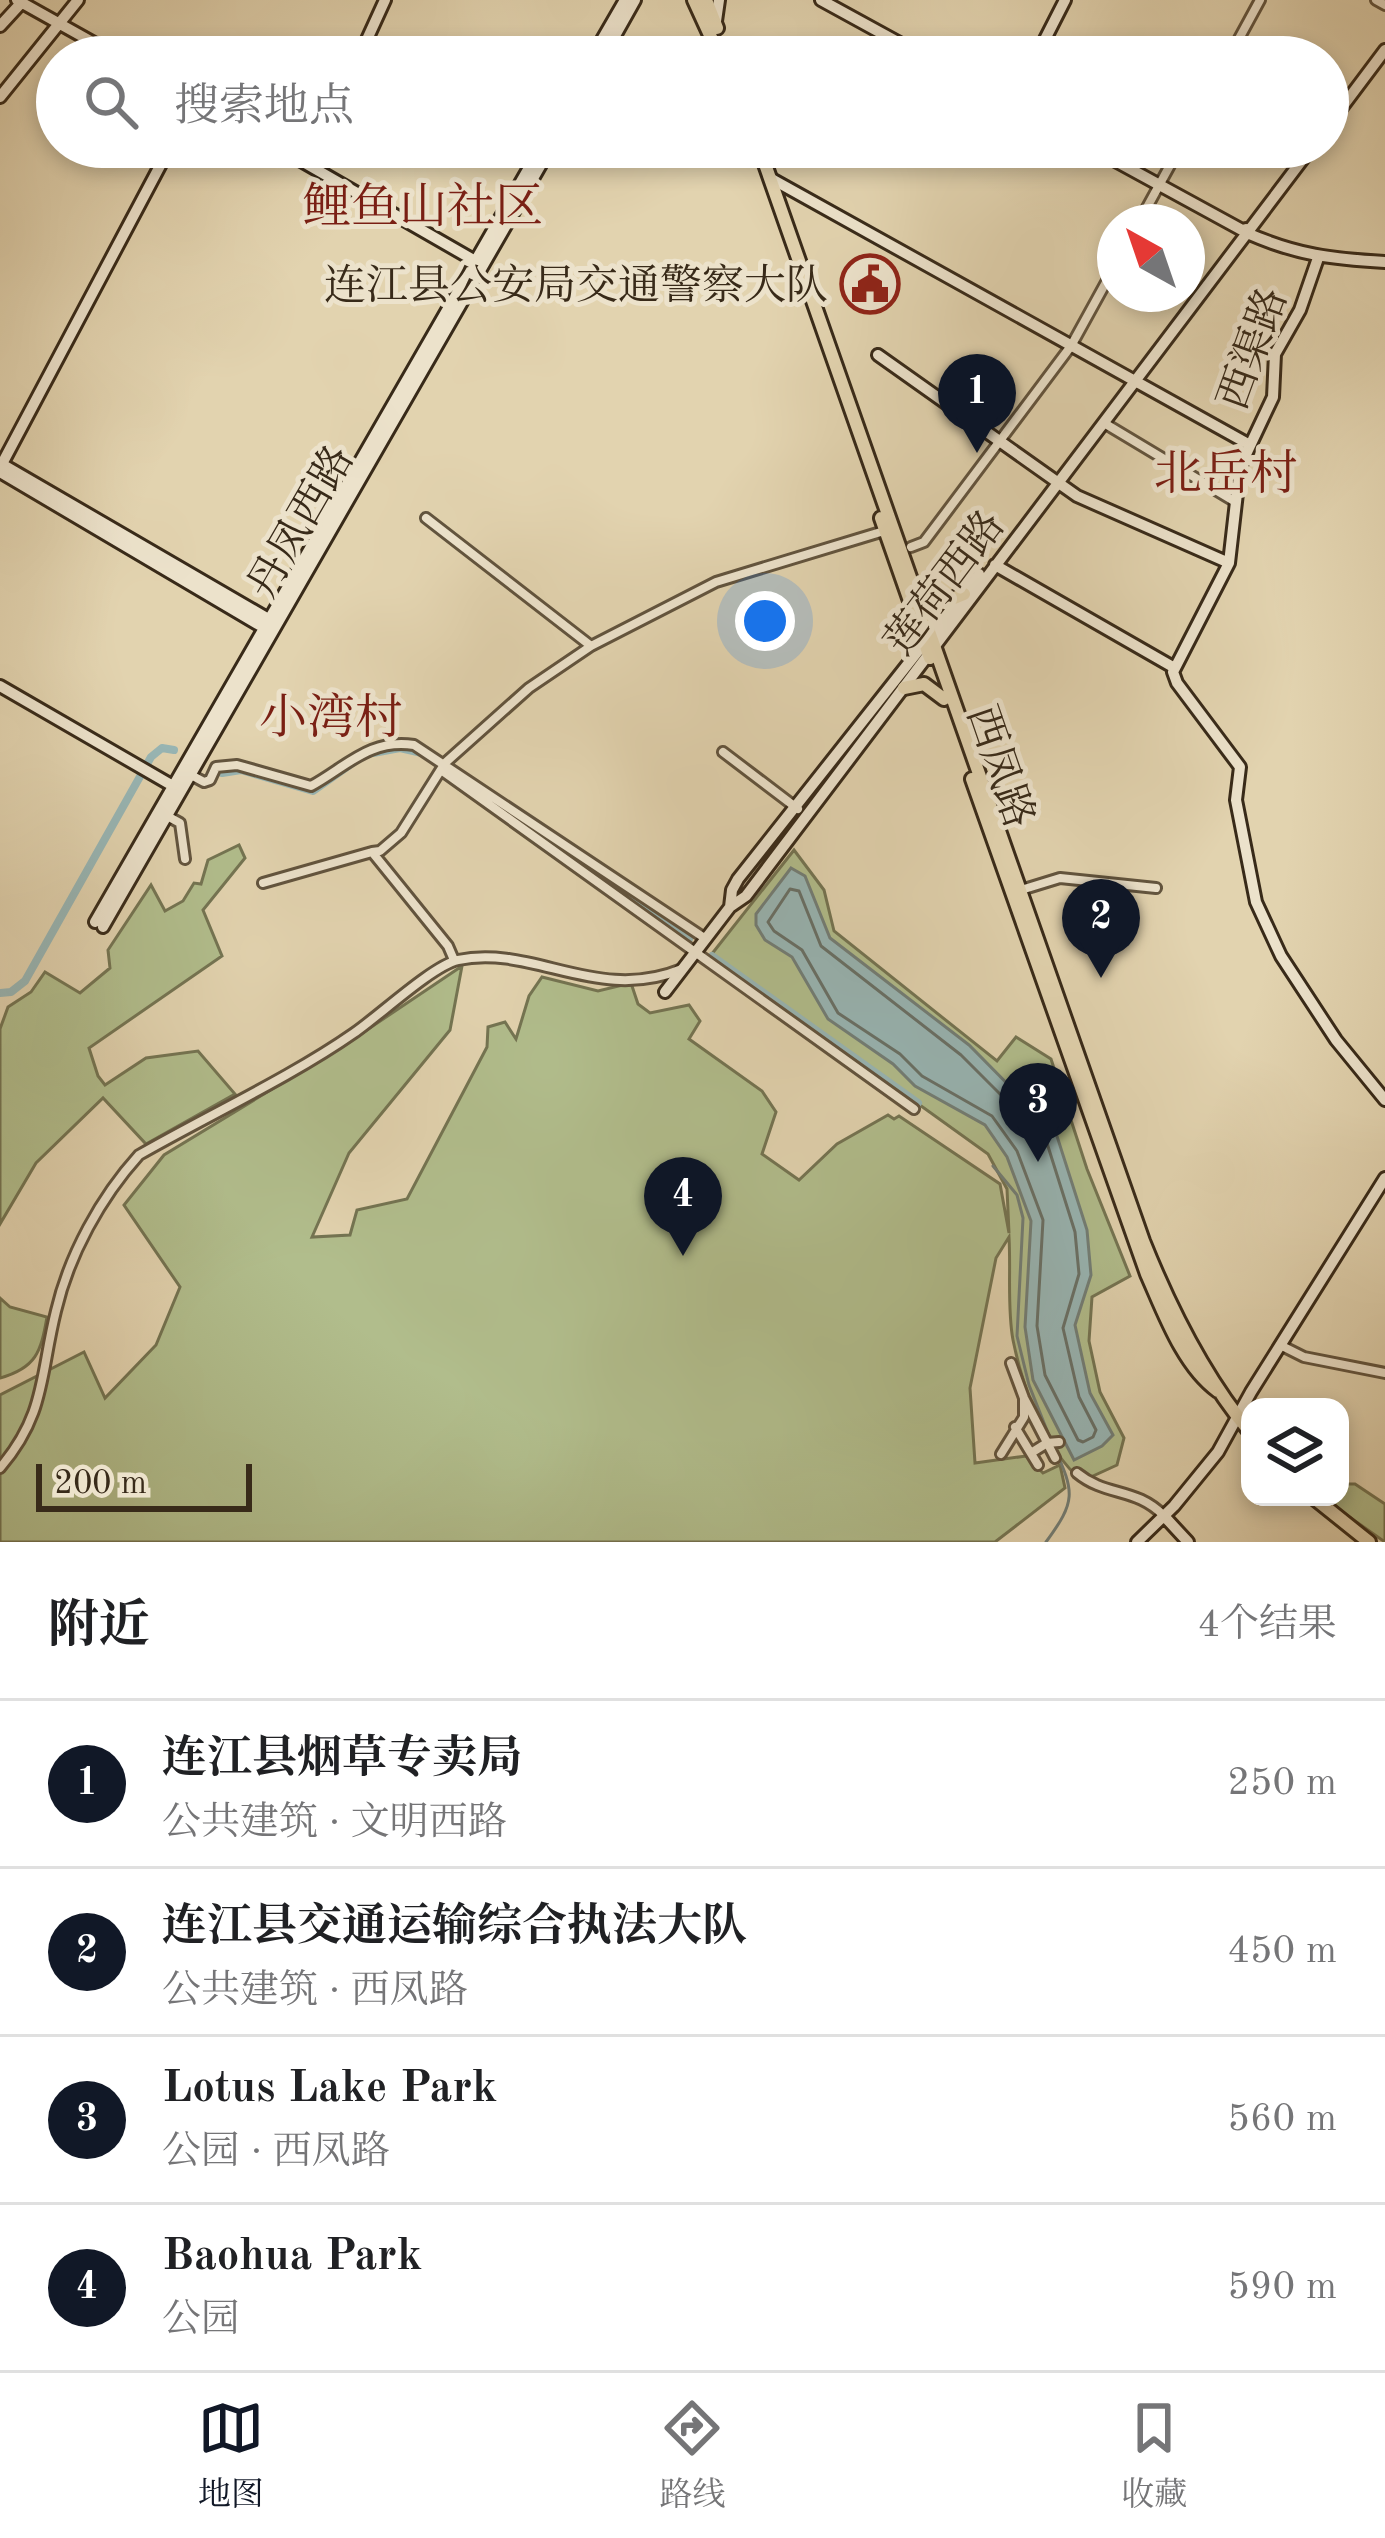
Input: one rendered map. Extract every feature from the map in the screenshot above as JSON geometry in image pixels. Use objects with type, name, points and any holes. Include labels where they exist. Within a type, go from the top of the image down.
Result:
[{"type":"main road","points":[[42,36],[78,0]]},
{"type":"main road","points":[[369,36],[385,0]]},
{"type":"main road","points":[[604,36],[625,0]]},
{"type":"main road","points":[[614,36],[635,0]]},
{"type":"main road","points":[[718,36],[719,0]]},
{"type":"main road","points":[[821,0],[887,36]]},
{"type":"main road","points":[[1047,36],[1065,0]]},
{"type":"main road","points":[[696,1],[716,25]]},
{"type":"main road","points":[[696,1],[713,36]]},
{"type":"main road","points":[[0,26],[21,2],[80,36]]},
{"type":"main road","points":[[1349,88],[1385,40]]},
{"type":"main road","points":[[0,97],[36,44]]},
{"type":"main road","points":[[1349,98],[1385,50]]},
{"type":"main road","points":[[159,168],[1,466],[271,626]]},
{"type":"main road","points":[[313,168],[479,263]]},
{"type":"main road","name":"丹凤西路","points":[[271,626],[173,786],[99,925],[170,817],[271,626],[530,168]]},
{"type":"main road","name":"丹凤西路","points":[[479,263],[538,168]]},
{"type":"main road","name":"西凤路","points":[[762,168],[886,531],[1149,1256],[1174,1311],[1241,1422]]},
{"type":"main road","name":"西凤路","points":[[765,168],[915,590],[944,699],[1147,1274],[1185,1352],[1204,1381],[1219,1391]]},
{"type":"main road","points":[[1128,168],[1244,232],[1318,258],[1385,262]]},
{"type":"main road","name":"莲荷西路","points":[[929,644],[995,565],[1293,168]]},
{"type":"main road","points":[[770,178],[1250,445]]},
{"type":"main road","name":"西渠路","points":[[1173,667],[1228,563],[1240,467],[1273,398],[1278,348],[1297,316],[1318,258]]},
{"type":"main road","points":[[878,355],[1083,500],[1228,563]]},
{"type":"main road","name":"莲荷西路","points":[[665,992],[808,817],[964,594],[1104,423],[1132,380]]},
{"type":"main road","points":[[995,565],[1173,667],[1177,683],[1240,767],[1235,795],[1253,891],[1281,956],[1336,1040],[1385,1100]]},
{"type":"main road","points":[[915,590],[942,602],[964,594]]},
{"type":"main road","points":[[899,684],[924,684],[944,699]]},
{"type":"main road","name":"莲荷西路","points":[[730,907],[733,886],[899,684]]},
{"type":"main road","points":[[0,686],[173,786]]},
{"type":"main road","points":[[1137,1542],[1218,1452],[1385,1178]]},
{"type":"main road","points":[[1324,1506],[1369,1542]]},
{"type":"main road","points":[[1164,1516],[1187,1542]]},
{"type":"street","points":[[1240,36],[1260,0]]},
{"type":"street","points":[[1376,0],[1385,5]]},
{"type":"street","points":[[1149,204],[1168,168]]},
{"type":"street","points":[[911,547],[924,542],[1071,346],[1097,299]]},
{"type":"street","points":[[1104,423],[1234,501]]},
{"type":"street","points":[[426,518],[591,646]]},
{"type":"street","points":[[263,883],[380,851],[401,833],[443,767],[529,688],[591,646],[716,582],[886,531]]},
{"type":"street","points":[[191,775],[204,782],[216,767],[233,764],[311,786],[359,754],[396,743],[424,748],[694,954],[914,1108]]},
{"type":"street","points":[[723,752],[808,817]]},
{"type":"street","points":[[443,767],[706,939]]},
{"type":"street","points":[[170,817],[180,823],[185,859]]},
{"type":"street","points":[[372,852],[448,946],[454,960]]},
{"type":"street","points":[[1020,891],[1060,878],[1156,888]]},
{"type":"street","points":[[0,1468],[24,1440],[41,1393],[63,1289],[93,1219],[139,1155],[351,1035],[454,960],[494,958],[603,981],[662,977],[684,968]]},
{"type":"street","points":[[1280,1346],[1304,1357],[1385,1373]]},
{"type":"street","points":[[1012,1363],[1055,1458]]},
{"type":"street","points":[[1001,1454],[1024,1417],[1024,1398]]},
{"type":"street","points":[[1015,1427],[1038,1465]]},
{"type":"street","points":[[1030,1453],[1058,1442]]},
{"type":"street","points":[[1077,1473],[1102,1489],[1147,1499],[1164,1516]]},
{"type":"green space","points":[[239,845],[245,858],[203,910],[222,956],[89,1048],[105,1085],[146,1058],[198,1051],[235,1094],[146,1144],[103,1098],[36,1163],[0,1224],[0,1029],[8,1007],[31,992],[45,972],[80,993],[110,968],[108,950],[151,885],[165,911],[183,901],[194,883],[201,884],[208,860]]},
{"type":"green space","points":[[794,850],[824,890],[834,931],[997,1061],[1016,1037],[1051,1059],[1087,1169],[1130,1276],[1092,1297],[1089,1341],[1100,1392],[1124,1438],[1117,1465],[1082,1481],[1057,1452],[1037,1416],[1013,1340],[1009,1237],[996,1258],[970,1388],[975,1463],[1026,1456],[1043,1473],[1060,1465],[1065,1488],[995,1542],[0,1542],[0,1395],[84,1352],[105,1398],[156,1345],[180,1287],[124,1205],[164,1155],[346,1044],[462,966],[450,1030],[349,1153],[312,1237],[350,1235],[357,1210],[407,1199],[487,1047],[488,1027],[505,1022],[516,1039],[529,996],[542,977],[598,991],[631,983],[638,1004],[650,1013],[689,1005],[700,1021],[689,1039],[762,1091],[776,1112],[762,1154],[799,1180],[837,1144],[888,1115],[899,1116],[1000,1184],[1009,1233],[1007,1189],[988,1154],[711,955]]},
{"type":"green space","points":[[0,1298],[10,1307],[47,1317],[35,1357],[22,1369],[0,1378]]},
{"type":"green space","points":[[1349,1484],[1385,1504],[1385,1542],[1334,1506],[1349,1506]]},
{"type":"water","points":[[791,868],[805,876],[830,938],[969,1045],[1056,1133],[1087,1230],[1091,1275],[1075,1325],[1090,1393],[1113,1435],[1102,1446],[1074,1460],[1033,1380],[1025,1327],[1031,1221],[1007,1157],[985,1125],[915,1086],[893,1064],[828,1019],[792,957],[765,940],[756,925],[756,914]]},
{"type":"waterway","points":[[0,993],[11,992],[25,981],[151,757],[162,748],[174,750]]},
{"type":"waterway","points":[[373,753],[400,748],[422,753]]},
{"type":"waterway","points":[[222,773],[241,770],[313,791],[354,762]]},
{"type":"waterway","points":[[499,806],[689,939]]},
{"type":"waterway","points":[[712,956],[918,1103]]},
{"type":"waterway","points":[[993,1166],[1017,1195],[1023,1218],[1017,1336],[1029,1385],[1050,1438]]},
{"type":"waterway","points":[[1046,1542],[1069,1496],[1054,1447]]},
{"type":"place","name":"连江县公安局交通警察大队","points":[[870,284]]},
{"type":"place","name":"连江县烟草专卖局","points":[[977,453]]},
{"type":"place","name":"连江县交通运输综合执法大队","points":[[1101,978]]},
{"type":"place","name":"Lotus Lake Park","points":[[1038,1162]]},
{"type":"place","name":"Baohua Park","points":[[683,1256]]},
{"type":"district","name":"鲤鱼山社区","points":[[423,205]]},
{"type":"district","name":"北岳村","points":[[1226,472]]},
{"type":"district","name":"小湾村","points":[[331,716]]}]
